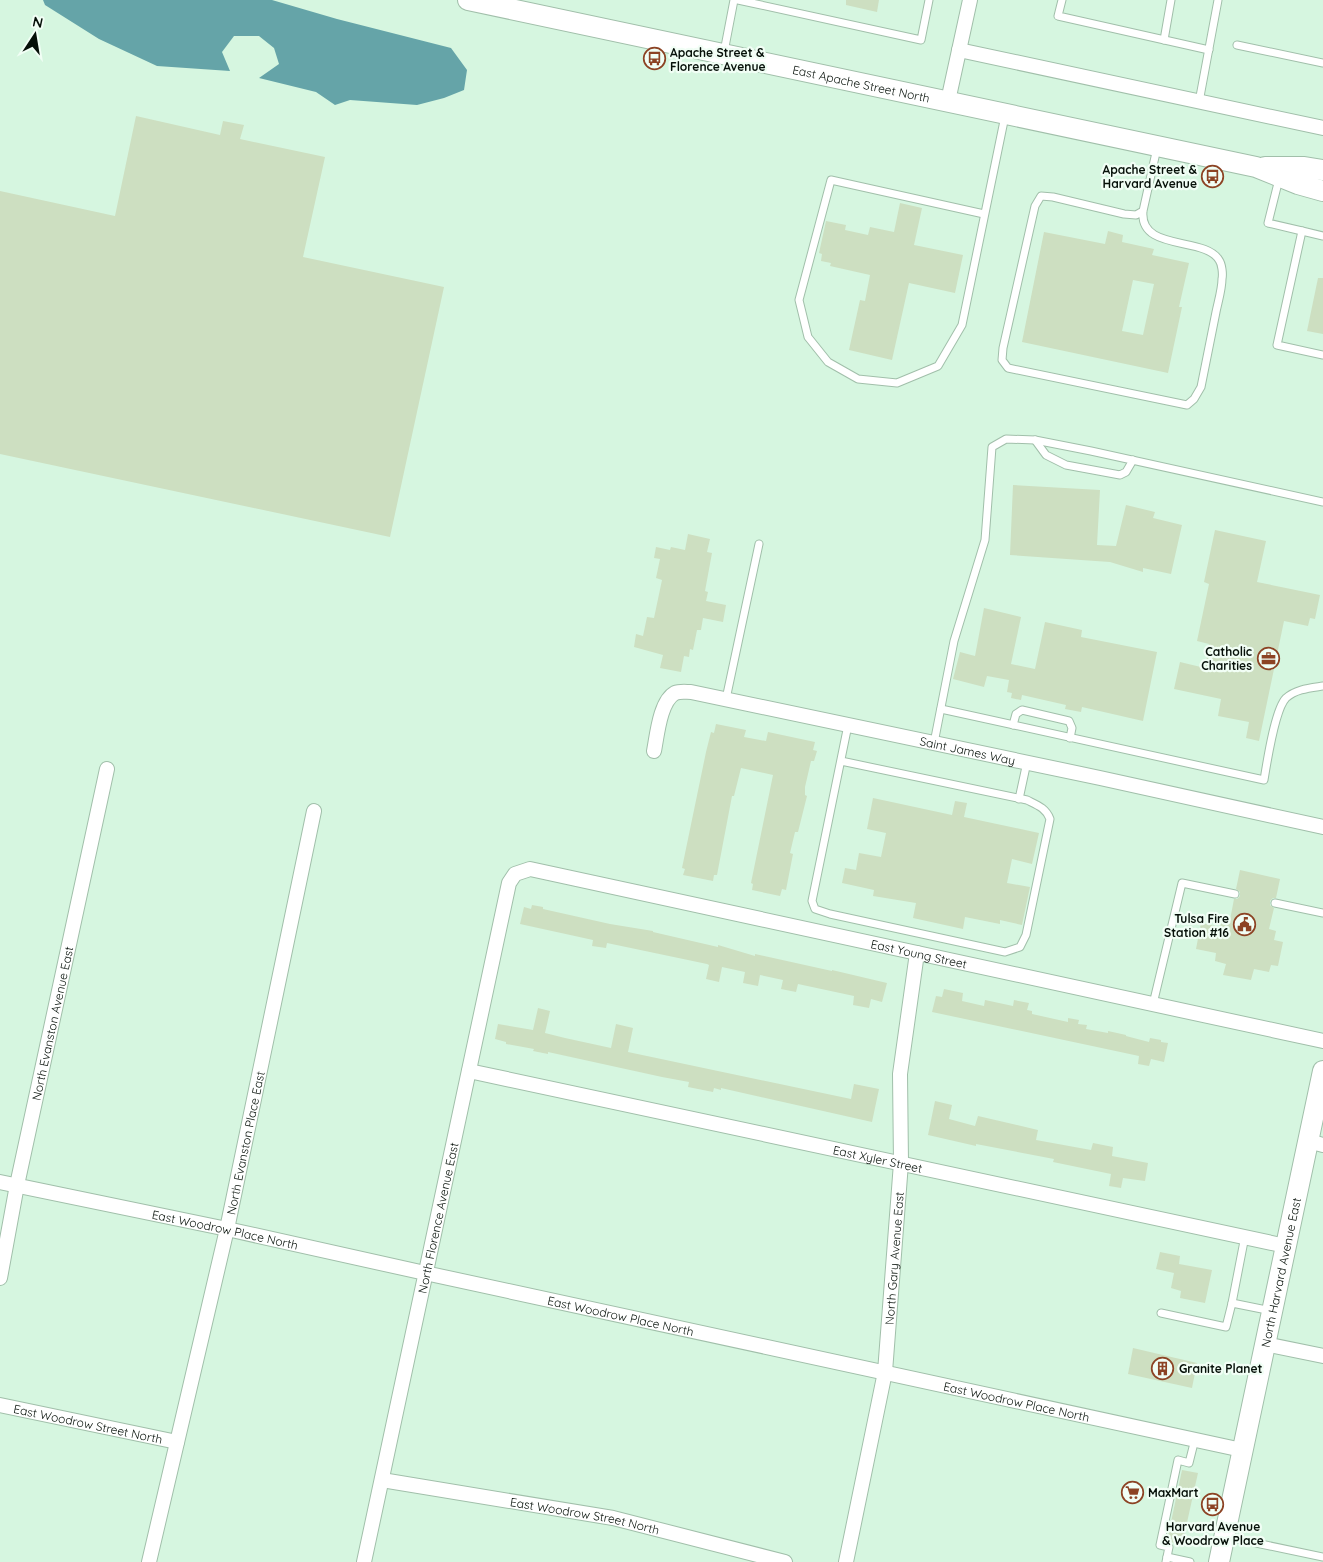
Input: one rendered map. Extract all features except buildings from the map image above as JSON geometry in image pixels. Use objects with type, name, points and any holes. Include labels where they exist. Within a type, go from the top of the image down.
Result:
[{"type":"main road","name":"East Apache Street North","points":[[468,0],[535,11],[723,55],[1256,166],[1303,167],[1323,170]]},
{"type":"main road","name":"East Apache Street North","points":[[1256,166],[1298,184],[1323,191]]},
{"type":"main road","name":"North Harvard Avenue East","points":[[1219,1562],[1286,1246],[1316,1143],[1323,1071]]},
{"type":"street","points":[[948,101],[970,0]]},
{"type":"street","points":[[959,50],[1323,128]]},
{"type":"street","name":"Saint James Way","points":[[654,751],[663,710],[667,701],[674,694],[691,692],[1027,762],[1323,827]]},
{"type":"street","name":"North Evanston Avenue East","points":[[0,1278],[17,1185],[107,768]]},
{"type":"street","name":"North Evanston Place East","points":[[149,1562],[227,1229],[314,811]]},
{"type":"street","name":"East Young Street","points":[[515,874],[530,869],[1323,1041]]},
{"type":"street","name":"North Florence Avenue East","points":[[364,1562],[509,883],[515,874]]},
{"type":"street","name":"North Gary Avenue East","points":[[846,1562],[886,1372],[902,1163],[900,1074],[917,953]]},
{"type":"street","name":"East Xyler Street","points":[[469,1071],[1286,1246]]},
{"type":"street","name":"East Woodrow Place North","points":[[0,1182],[227,1229],[1242,1450]]},
{"type":"street","points":[[1265,1344],[1323,1356]]},
{"type":"street","name":"East Woodrow Street North","points":[[0,1405],[177,1442]]},
{"type":"street","name":"East Woodrow Street North","points":[[382,1480],[613,1518],[785,1562]]},
{"type":"lane","points":[[723,55],[734,0]]},
{"type":"lane","points":[[738,0],[921,40],[929,0]]},
{"type":"lane","points":[[1062,0],[1058,16],[1209,50]]},
{"type":"lane","points":[[1164,40],[1171,0]]},
{"type":"lane","points":[[1199,102],[1218,0]]},
{"type":"lane","points":[[1237,45],[1323,64]]},
{"type":"lane","points":[[984,214],[831,180],[799,300],[808,337],[828,362],[858,379],[897,383],[938,366],[962,325],[1005,113]]},
{"type":"lane","points":[[1143,211],[1136,215],[1124,214],[1053,197],[1041,196],[1035,206],[1003,348],[1002,360],[1008,368],[1187,405],[1194,399],[1200,387],[1222,279],[1220,261],[1212,252],[1202,248],[1173,243],[1156,236],[1142,219],[1158,146]]},
{"type":"lane","points":[[1279,176],[1268,223],[1323,236]]},
{"type":"lane","points":[[1302,231],[1277,345],[1323,355]]},
{"type":"lane","points":[[934,743],[954,641],[985,540],[992,447],[1006,439],[1035,440],[1323,502]]},
{"type":"lane","points":[[1035,440],[1046,455],[1066,465],[1120,475],[1126,472],[1133,460]]},
{"type":"lane","points":[[726,699],[759,544]]},
{"type":"lane","points":[[941,709],[1264,780],[1279,711],[1286,699],[1296,691],[1323,686]]},
{"type":"lane","points":[[1012,725],[1016,714],[1022,710],[1069,721],[1072,728],[1070,738]]},
{"type":"lane","points":[[841,761],[1027,800],[1041,807],[1047,813],[1050,819],[1026,934],[1020,947],[1005,952],[830,914],[815,909],[812,900],[848,724]]},
{"type":"lane","points":[[1019,799],[1027,762]]},
{"type":"lane","points":[[1153,1005],[1182,883],[1235,894]]},
{"type":"lane","points":[[1275,903],[1323,913]]},
{"type":"lane","points":[[1161,1313],[1226,1327],[1245,1236]]},
{"type":"lane","points":[[1232,1303],[1272,1311]]},
{"type":"lane","points":[[1190,1562],[1166,1560],[1169,1547],[1160,1545],[1178,1460],[1189,1462],[1195,1439]]},
{"type":"lane","points":[[1224,1536],[1323,1557]]},
{"type":"water","points":[[43,0],[272,0],[337,19],[451,48],[467,70],[464,90],[444,98],[417,105],[350,100],[335,105],[316,92],[259,78],[279,64],[274,48],[259,36],[234,36],[222,52],[230,71],[157,66],[99,39],[45,5]]},
{"type":"place","name":"Apache Street & Florence Avenue","points":[[654,59]]},
{"type":"place","name":"Apache Street & Harvard Avenue","points":[[1213,176]]},
{"type":"place","name":"Catholic Charities","points":[[1268,658]]},
{"type":"place","name":"Tulsa Fire Station #16","points":[[1245,925]]},
{"type":"place","name":"Granite Planet","points":[[1163,1368]]},
{"type":"place","name":"MaxMart","points":[[1132,1492]]},
{"type":"place","name":"Harvard Avenue & Woodrow Place","points":[[1213,1505]]}]
